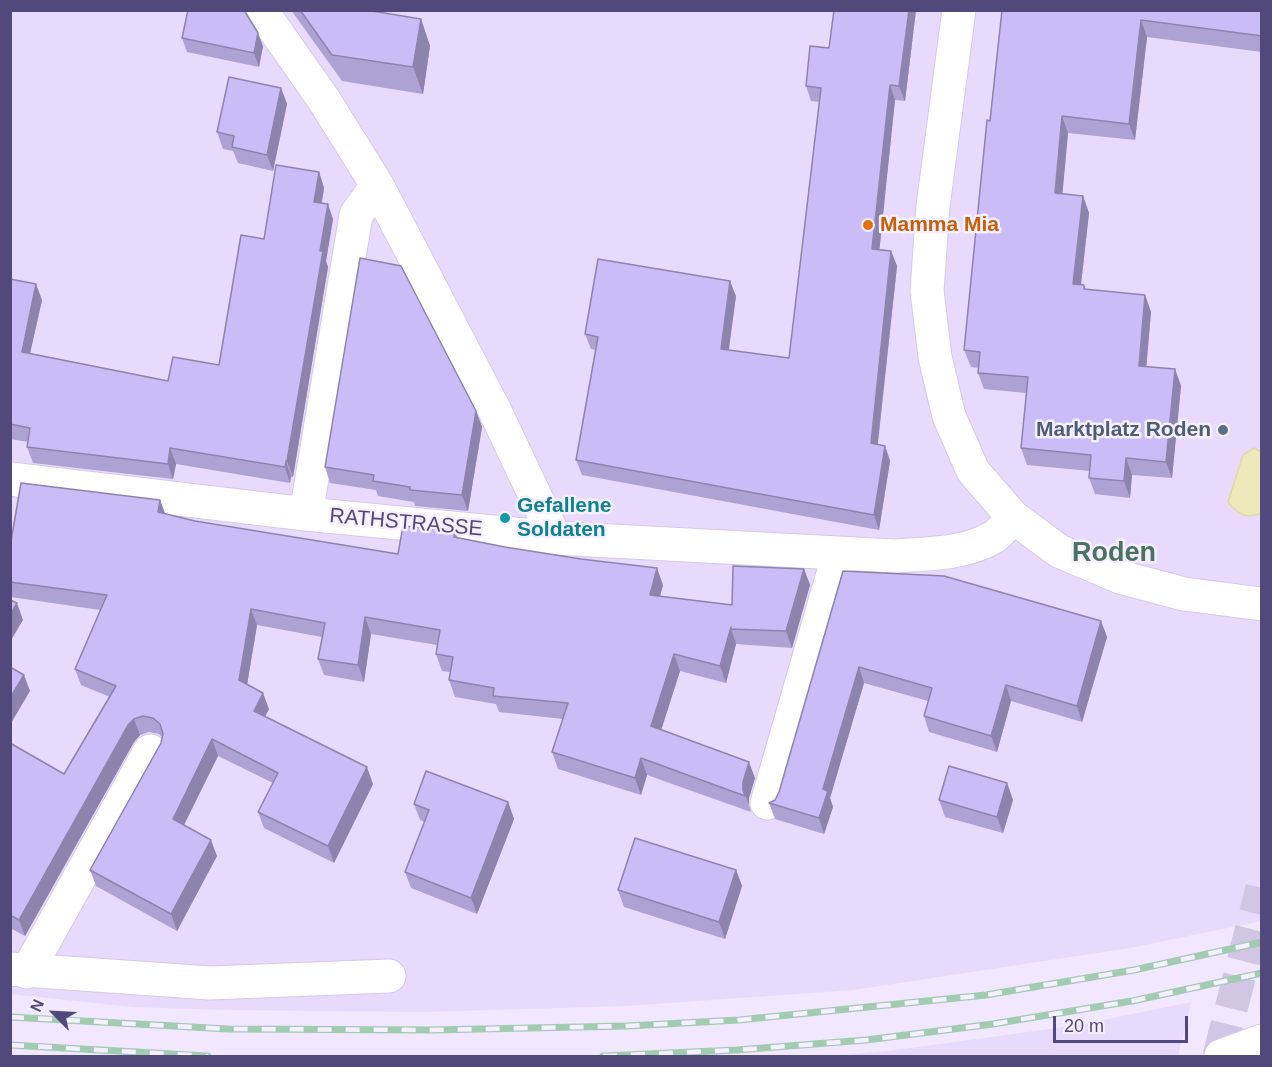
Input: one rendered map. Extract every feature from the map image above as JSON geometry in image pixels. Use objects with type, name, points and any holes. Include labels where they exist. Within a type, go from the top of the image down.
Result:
[{"type":"street","points":[[261,10],[324,100],[378,185],[495,411],[555,538]]},
{"type":"street","points":[[959,10],[933,206],[927,291],[935,357],[949,416],[973,471],[1012,517],[1059,551],[1120,577],[1184,594],[1262,604]]},
{"type":"street","points":[[306,514],[356,215],[378,185]]},
{"type":"street","name":"RATHSTRASSE","points":[[10,479],[306,514],[555,538],[894,556],[974,546],[995,537],[1012,517]]},
{"type":"street","points":[[767,803],[839,553]]},
{"type":"street","points":[[150,751],[19,970],[210,983],[389,976]]},
{"type":"street","points":[[1221,1056],[1262,1041]]},
{"type":"shaded area","points":[[10,11],[1261,11],[1261,921],[1130,948],[853,990],[626,1006],[422,1012],[226,1010],[132,1007],[11,994]]},
{"type":"shaded area","points":[[1254,448],[1261,452],[1262,513],[1247,516],[1239,513],[1228,502],[1243,455]]},
{"type":"shaded area","points":[[1191,1002],[1178,1056],[832,1056],[889,1051],[1079,1025]]},
{"type":"building","points":[[188,10],[244,10],[258,33],[254,53],[182,38]]},
{"type":"building","points":[[300,10],[366,10],[421,19],[413,67],[332,55]]},
{"type":"building","points":[[834,10],[909,10],[899,86],[890,85],[872,249],[891,251],[871,443],[885,446],[874,515],[576,460],[598,337],[585,334],[598,259],[730,281],[721,349],[789,358],[821,88],[806,86],[810,46],[829,48]]},
{"type":"building","points":[[1002,10],[1262,10],[1262,36],[1141,20],[1129,124],[1062,116],[1055,193],[1083,196],[1073,284],[1084,285],[1084,289],[1145,295],[1139,366],[1175,369],[1166,462],[1126,458],[1124,481],[1089,478],[1091,455],[1021,448],[1028,377],[978,373],[980,352],[964,350],[987,120],[990,121]]},
{"type":"building","points":[[229,77],[281,88],[267,155],[232,147],[234,136],[217,132]]},
{"type":"building","points":[[276,165],[319,172],[314,202],[328,204],[320,251],[323,251],[285,467],[170,448],[168,464],[27,447],[30,428],[10,424],[10,279],[36,284],[22,352],[168,381],[173,357],[219,365],[241,235],[264,239]]},
{"type":"building","points":[[360,258],[401,266],[476,411],[462,495],[410,490],[410,487],[373,481],[374,475],[325,467]]},
{"type":"building","points":[[21,483],[160,500],[158,512],[195,521],[398,554],[403,526],[455,531],[454,537],[505,547],[657,568],[650,595],[732,605],[733,566],[804,569],[786,631],[731,629],[731,627],[720,666],[674,654],[651,726],[749,762],[743,782],[745,796],[641,758],[635,778],[552,752],[568,703],[493,696],[494,688],[449,680],[453,657],[436,654],[440,630],[365,617],[358,665],[318,659],[325,623],[251,609],[239,680],[263,693],[254,711],[367,767],[328,846],[258,812],[278,773],[212,739],[173,819],[211,840],[171,914],[90,870],[161,743],[163,734],[160,724],[153,718],[143,716],[134,719],[128,725],[19,920],[10,915],[10,743],[64,774],[116,686],[75,669],[107,595],[10,582],[10,547]]},
{"type":"building","points":[[843,571],[944,576],[1101,621],[1077,706],[1006,685],[991,736],[924,716],[932,688],[859,667],[823,789],[828,791],[819,818],[769,803],[775,800],[779,792]]},
{"type":"building","points":[[10,600],[17,603],[10,615]]},
{"type":"building","points":[[10,667],[24,675],[10,698]]},
{"type":"building","points":[[949,766],[1007,783],[997,817],[939,800]]},
{"type":"building","points":[[426,771],[508,802],[471,898],[405,872],[429,810],[414,804]]},
{"type":"building","points":[[635,838],[736,870],[719,922],[618,890]]},
{"type":"tunnel","points":[[1219,1056],[1262,888]]},
{"type":"railway","points":[[10,1017],[228,1029],[432,1030],[627,1026],[739,1020],[986,995],[1134,970],[1262,942]]},
{"type":"railway","points":[[603,1056],[737,1050],[866,1040],[993,1024],[1132,1001],[1262,973]]},
{"type":"railway","points":[[10,1045],[208,1056]]},
{"type":"place","name":"Mamma Mia","points":[[868,225]]},
{"type":"place","name":"Marktplatz Roden","points":[[1223,430]]},
{"type":"place","name":"Gefallene Soldaten","points":[[505,518]]},
{"type":"district","name":"Roden","points":[[1114,554]]}]
